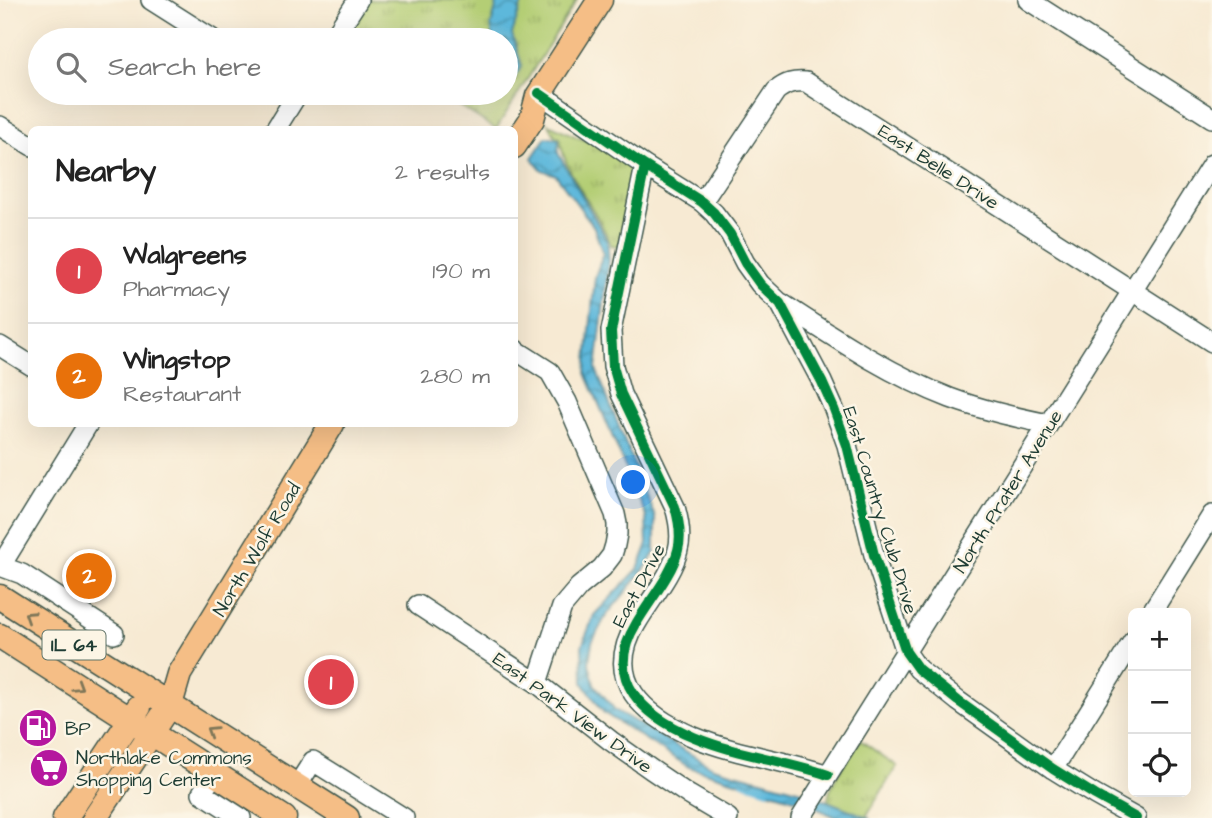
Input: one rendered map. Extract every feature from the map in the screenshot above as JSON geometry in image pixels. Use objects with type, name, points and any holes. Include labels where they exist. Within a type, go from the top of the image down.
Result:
[{"type":"main road","points":[[511,126],[520,111],[538,95],[600,0]]},
{"type":"main road","points":[[518,140],[532,119],[538,95]]},
{"type":"main road","name":"North Wolf Road","points":[[95,818],[170,705],[179,674],[330,427]]},
{"type":"main road","name":"IL 64","points":[[0,597],[347,818]]},
{"type":"main road","name":"IL 64","points":[[0,636],[152,733],[208,783],[284,818]]},
{"type":"main road","name":"North Wolf Road","points":[[149,692],[179,674]]},
{"type":"main road","points":[[65,818],[149,692]]},
{"type":"street","points":[[151,0],[195,28]]},
{"type":"street","points":[[340,28],[358,0]]},
{"type":"street","points":[[1028,0],[1212,118]]},
{"type":"street","name":"East Belle Drive","points":[[702,202],[776,91],[785,84],[806,82],[1212,342]]},
{"type":"street","name":"East Country Club Drive","points":[[538,95],[715,213],[760,284],[780,303],[822,382],[847,445],[874,555],[906,652],[918,669],[1053,769],[1136,818]]},
{"type":"street","points":[[277,126],[290,105]]},
{"type":"street","points":[[0,125],[28,143]]},
{"type":"street","name":"North Prater Avenue","points":[[802,816],[1212,164]]},
{"type":"street","name":"East Drive","points":[[645,166],[611,331],[613,366],[621,394],[676,507],[680,539],[676,558],[628,640],[624,653],[624,676],[634,696],[644,707],[672,727],[719,746],[809,769],[823,783]]},
{"type":"street","points":[[780,303],[868,357],[949,397],[1048,425]]},
{"type":"street","points":[[0,346],[28,364]]},
{"type":"street","points":[[518,352],[550,372],[567,402],[617,524],[615,545],[608,561],[579,587],[562,607],[537,683]]},
{"type":"street","points":[[86,427],[0,567],[22,574],[114,634]]},
{"type":"street","points":[[1154,608],[1212,515]]},
{"type":"street","name":"East Park View Drive","points":[[418,605],[537,683],[621,748],[728,818]]},
{"type":"street","points":[[1053,769],[1128,649]]},
{"type":"street","points":[[297,786],[313,761],[404,818]]},
{"type":"street","points":[[208,783],[241,818]]},
{"type":"green space","points":[[364,0],[577,0],[518,94],[518,28],[345,28]]},
{"type":"green space","points":[[458,105],[511,105],[498,126],[491,126]]},
{"type":"green space","points":[[549,124],[599,144],[635,168],[622,247],[611,245],[567,165],[560,138],[555,136]]},
{"type":"green space","points":[[860,740],[897,766],[865,818],[828,801],[836,778]]},
{"type":"water","points":[[498,0],[523,0],[514,28],[491,28]]},
{"type":"water","points":[[518,53],[522,66],[518,72]]},
{"type":"water","points":[[546,137],[559,139],[558,153],[607,240],[609,260],[596,369],[655,517],[655,552],[644,570],[606,616],[592,642],[589,663],[594,684],[615,710],[713,767],[802,791],[870,818],[838,818],[798,800],[689,767],[604,713],[583,683],[582,646],[594,615],[638,569],[647,546],[646,517],[586,373],[595,277],[603,254],[594,227],[556,175],[542,170],[532,158]]},
{"type":"waterway","points":[[742,783],[768,791]]},
{"type":"cycle path","points":[[539,93],[702,202],[730,234],[760,284],[780,303],[834,409],[847,445],[874,555],[906,652],[918,669],[1053,769],[1136,818]]},
{"type":"cycle path","points":[[645,166],[611,331],[613,366],[621,394],[675,507],[680,539],[671,569],[636,624],[627,644],[624,662],[626,679],[645,707],[694,737],[828,775]]},
{"type":"place","name":"Wingstop","points":[[89,576]]},
{"type":"place","name":"Walgreens","points":[[331,682]]},
{"type":"place","name":"BP","points":[[38,728]]},
{"type":"place","name":"Northlake Commons Shopping Center","points":[[49,768]]}]
